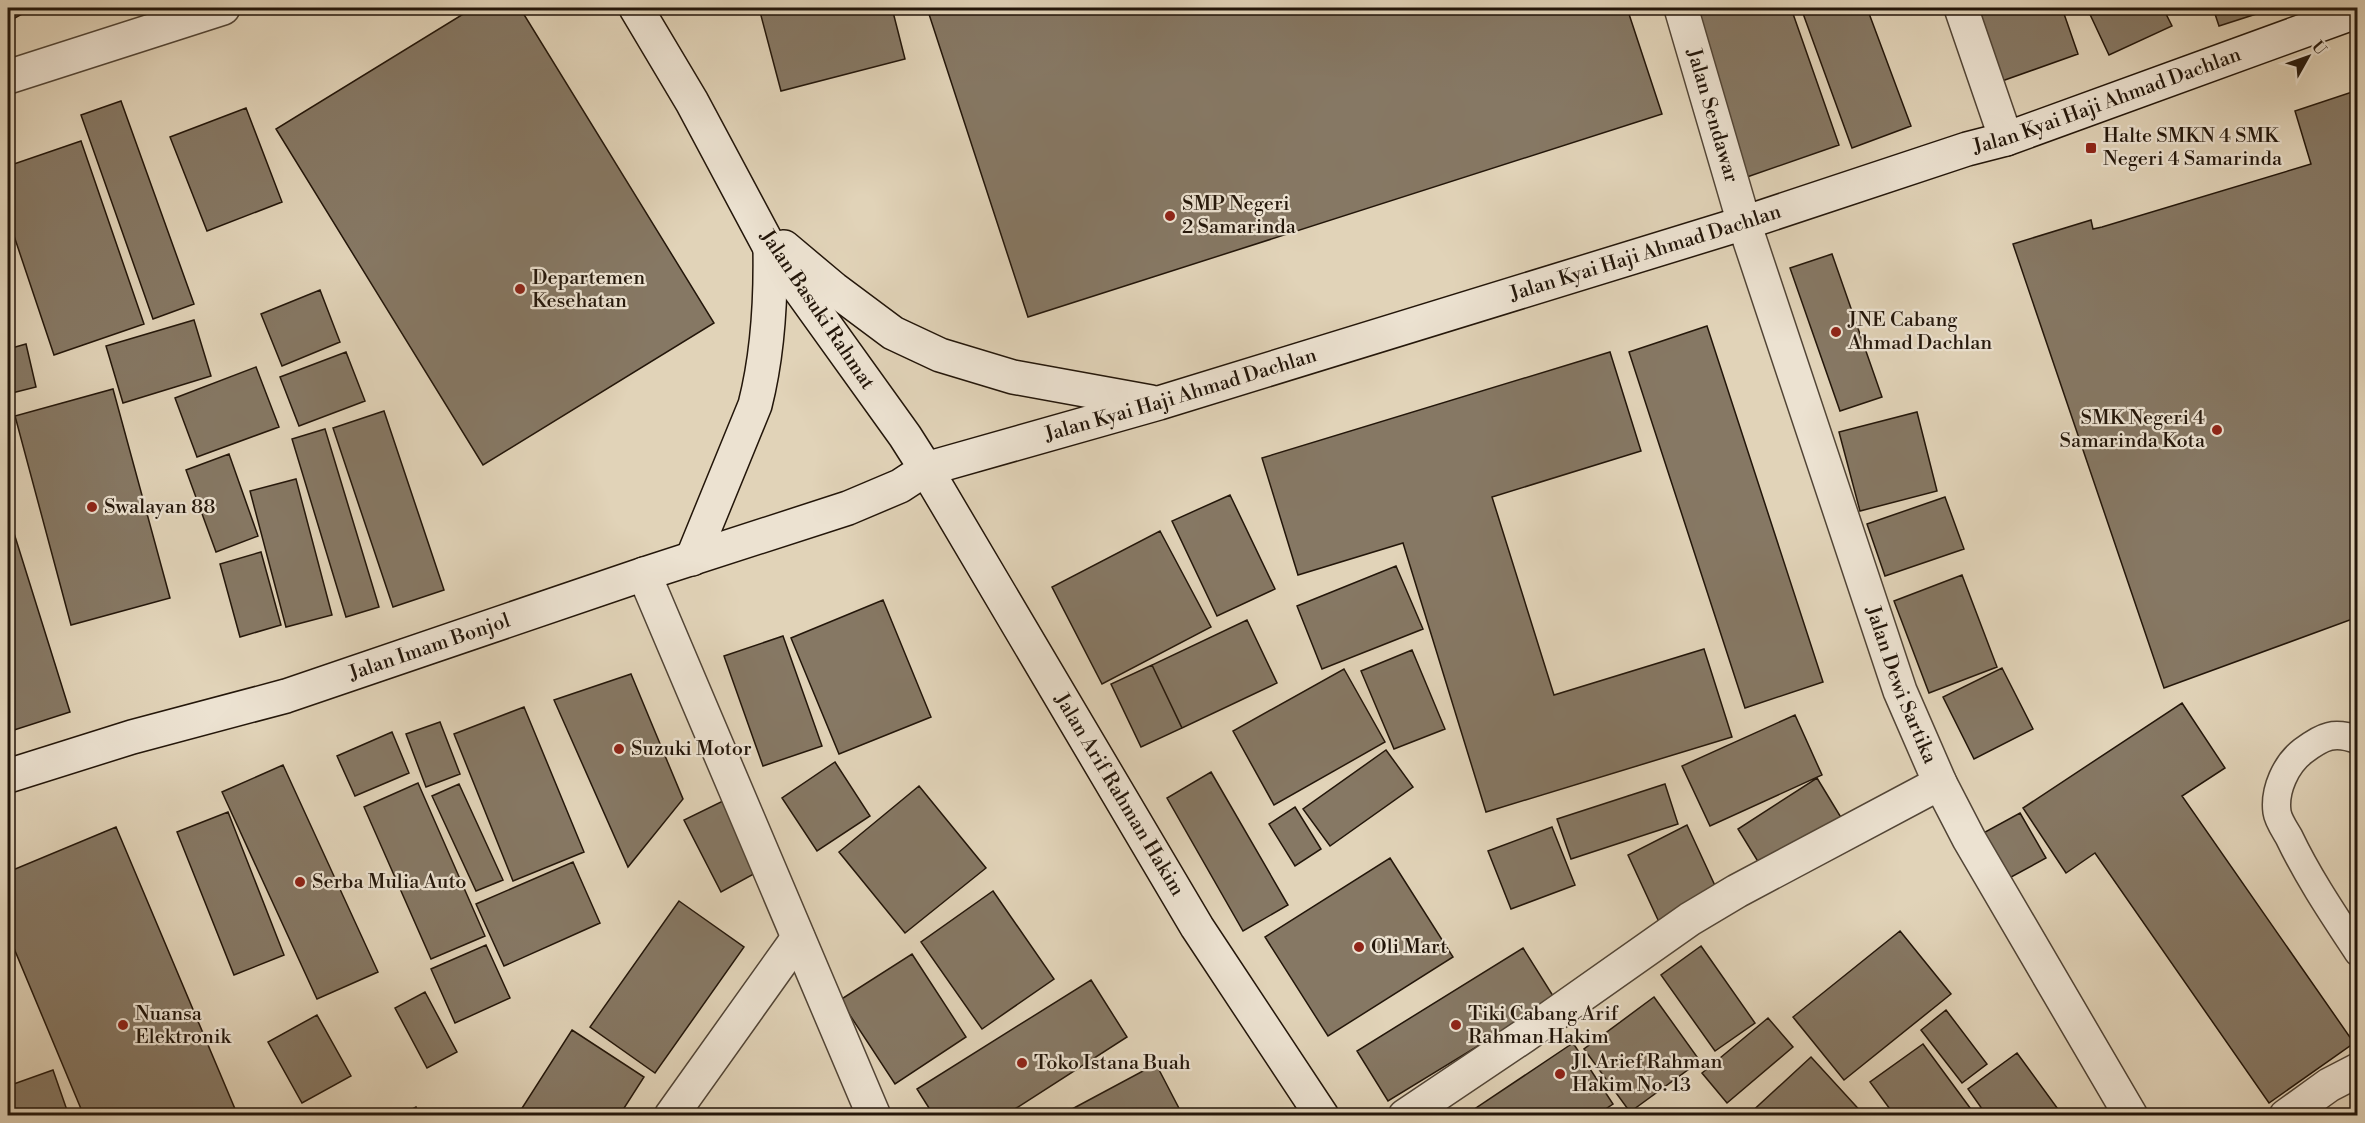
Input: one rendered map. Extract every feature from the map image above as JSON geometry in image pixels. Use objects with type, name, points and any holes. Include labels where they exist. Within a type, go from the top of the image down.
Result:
[{"type":"street","points":[[8,77],[223,8]]},
{"type":"street","name":"Jalan Basuki Rahmat","points":[[636,8],[698,112],[765,238],[926,469]]},
{"type":"street","name":"Jalan Sendawar","points":[[1681,8],[1744,223]]},
{"type":"street","points":[[1960,8],[2006,139]]},
{"type":"street","name":"Jalan Kyai Haji Ahmad Dachlan","points":[[926,469],[1159,404],[1744,223],[1967,149],[2006,139],[2358,11]]},
{"type":"street","name":"Jalan Dewi Sartika","points":[[1744,223],[1900,691],[1940,783],[1969,839],[2131,1116]]},
{"type":"street","points":[[765,238],[893,333],[940,356],[1013,377],[1159,404]]},
{"type":"street","points":[[692,559],[754,405],[761,380],[771,291],[765,238]]},
{"type":"street","name":"Jalan Imam Bonjol","points":[[8,776],[132,736],[286,696],[644,574],[848,508],[900,486],[926,469]]},
{"type":"street","name":"Jalan Arif Rahman Hakim","points":[[926,469],[1197,927],[1322,1116]]},
{"type":"street","points":[[644,574],[874,1116]]},
{"type":"street","points":[[1405,1116],[1524,1036],[1690,919],[1737,891],[1940,783]]},
{"type":"street","points":[[671,1116],[798,938]]},
{"type":"street","points":[[2286,1116],[2329,1085],[2358,1070]]},
{"type":"lane","points":[[2358,740],[2341,734],[2324,737],[2295,756],[2285,772],[2279,789],[2277,813],[2301,864],[2358,952]]},
{"type":"building","points":[[8,8],[33,8],[13,19]]},
{"type":"building","points":[[473,8],[520,8],[714,323],[483,465],[276,129]]},
{"type":"building","points":[[759,8],[892,8],[905,59],[781,91]]},
{"type":"building","name":"SMP Negeri 2 Samarinda","points":[[927,8],[1627,8],[1662,114],[1028,317]]},
{"type":"building","points":[[1695,8],[1791,8],[1839,145],[1747,177]]},
{"type":"building","points":[[1801,8],[1867,8],[1911,126],[1852,148]]},
{"type":"building","points":[[1976,8],[2062,8],[2078,54],[2002,81]]},
{"type":"building","points":[[2087,8],[2163,8],[2172,26],[2109,55]]},
{"type":"building","points":[[2213,8],[2275,8],[2219,26]]},
{"type":"building","name":"SMK Negeri 4 Samarinda Kota","points":[[2358,90],[2358,617],[2164,688],[2013,244],[2091,220],[2093,229],[2102,227],[2311,164],[2295,111]]},
{"type":"building","points":[[121,101],[194,304],[153,319],[81,115]]},
{"type":"building","points":[[246,108],[282,202],[207,231],[170,137]]},
{"type":"building","points":[[81,141],[144,324],[54,355],[8,218],[8,166]]},
{"type":"building","name":"JNE Cabang Ahmad Dachlan","points":[[1832,254],[1882,397],[1840,411],[1790,268]]},
{"type":"building","points":[[320,290],[340,342],[282,366],[261,314]]},
{"type":"building","points":[[8,315],[12,332],[8,333]]},
{"type":"building","points":[[194,320],[211,376],[123,403],[106,346]]},
{"type":"building","points":[[1707,326],[1823,682],[1745,708],[1629,352]]},
{"type":"building","points":[[26,344],[36,387],[8,394],[8,349]]},
{"type":"building","points":[[346,352],[365,401],[299,426],[280,377]]},
{"type":"building","points":[[1610,352],[1641,451],[1492,497],[1554,695],[1704,649],[1732,737],[1486,812],[1403,543],[1298,575],[1262,458]]},
{"type":"building","points":[[256,367],[279,427],[197,457],[175,398]]},
{"type":"building","name":"Swalayan 88","points":[[113,389],[170,598],[71,625],[15,416]]},
{"type":"building","points":[[384,411],[444,590],[393,607],[333,428]]},
{"type":"building","points":[[1917,412],[1937,491],[1860,511],[1839,432]]},
{"type":"building","points":[[325,429],[379,607],[346,617],[292,439]]},
{"type":"building","points":[[229,454],[258,536],[216,552],[186,470]]},
{"type":"building","points":[[296,479],[332,615],[286,627],[250,491]]},
{"type":"building","points":[[1230,495],[1275,589],[1217,616],[1172,521]]},
{"type":"building","points":[[1945,497],[1964,549],[1885,576],[1867,524]]},
{"type":"building","points":[[8,514],[70,712],[8,732]]},
{"type":"building","points":[[1160,531],[1211,627],[1102,684],[1052,587]]},
{"type":"building","points":[[261,552],[281,625],[240,637],[220,564]]},
{"type":"building","points":[[1396,566],[1423,629],[1322,669],[1297,606]]},
{"type":"building","points":[[1962,575],[1997,667],[1929,693],[1894,601]]},
{"type":"building","points":[[883,600],[931,717],[839,754],[791,638]]},
{"type":"building","points":[[1247,620],[1277,683],[1182,728],[1152,665]]},
{"type":"building","points":[[783,636],[822,746],[763,766],[724,656]]},
{"type":"building","points":[[1412,650],[1445,729],[1394,749],[1361,671]]},
{"type":"building","points":[[1152,665],[1182,728],[1141,747],[1111,684]]},
{"type":"building","points":[[2002,668],[2033,729],[1974,759],[1943,697]]},
{"type":"building","points":[[1344,669],[1385,742],[1274,805],[1233,731]]},
{"type":"building","name":"Suzuki Motor","points":[[631,674],[683,799],[628,867],[554,700]]},
{"type":"building","points":[[2182,703],[2225,768],[2182,796],[2354,1043],[2269,1103],[2095,853],[2066,873],[2023,808]]},
{"type":"building","points":[[524,707],[584,852],[513,881],[454,734]]},
{"type":"building","points":[[1795,715],[1822,775],[1710,826],[1682,766]]},
{"type":"building","points":[[440,722],[460,774],[426,787],[406,734]]},
{"type":"building","points":[[392,732],[409,773],[355,796],[337,756]]},
{"type":"building","points":[[1386,750],[1413,787],[1330,846],[1303,809]]},
{"type":"building","points":[[835,762],[870,816],[817,851],[782,798]]},
{"type":"building","name":"Serba Mulia Auto","points":[[283,765],[378,972],[317,999],[222,792]]},
{"type":"building","points":[[1211,772],[1288,905],[1243,931],[1167,798]]},
{"type":"building","points":[[1817,778],[1845,824],[1765,873],[1738,829]]},
{"type":"building","points":[[418,783],[485,936],[431,959],[364,807]]},
{"type":"building","points":[[459,784],[503,880],[476,891],[432,796]]},
{"type":"building","points":[[1665,784],[1678,824],[1571,859],[1557,819]]},
{"type":"building","points":[[919,786],[986,868],[905,933],[839,852]]},
{"type":"building","points":[[725,800],[761,870],[721,892],[684,820]]},
{"type":"building","points":[[1295,807],[1321,849],[1295,866],[1269,824]]},
{"type":"building","points":[[228,812],[284,955],[234,975],[177,832]]},
{"type":"building","points":[[2020,813],[2046,858],[2002,882],[1976,837]]},
{"type":"building","points":[[1687,825],[1717,890],[1659,922],[1628,855]]},
{"type":"building","name":"Nuansa Elektronik","points":[[116,827],[238,1116],[84,1116],[8,934],[8,872]]},
{"type":"building","points":[[1552,827],[1575,885],[1511,909],[1488,851]]},
{"type":"building","name":"Oli Mart","points":[[1390,858],[1453,957],[1328,1036],[1265,937]]},
{"type":"building","points":[[573,862],[600,923],[504,966],[476,904]]},
{"type":"building","points":[[993,891],[1054,979],[982,1029],[921,942]]},
{"type":"building","points":[[679,901],[744,947],[655,1073],[590,1027]]},
{"type":"building","points":[[1900,931],[1951,994],[1844,1080],[1793,1017]]},
{"type":"building","points":[[486,945],[510,998],[455,1023],[431,969]]},
{"type":"building","points":[[1701,946],[1755,1023],[1715,1051],[1661,975]]},
{"type":"building","name":"Tiki Cabang Arif Rahman Hakim","points":[[1523,948],[1555,999],[1388,1101],[1357,1051]]},
{"type":"building","points":[[912,954],[966,1037],[895,1084],[840,1000]]},
{"type":"building","name":"Toko Istana Buah","points":[[1091,980],[1127,1037],[1004,1116],[934,1116],[917,1089]]},
{"type":"building","points":[[425,992],[457,1052],[427,1068],[395,1008]]},
{"type":"building","points":[[1654,997],[1700,1061],[1630,1112],[1584,1049]]},
{"type":"building","points":[[8,1000],[13,1016],[8,1018]]},
{"type":"building","points":[[1946,1010],[1987,1064],[1962,1083],[1921,1030]]},
{"type":"building","points":[[317,1015],[351,1076],[302,1103],[268,1042]]},
{"type":"building","points":[[1768,1018],[1793,1047],[1727,1103],[1702,1073]]},
{"type":"building","points":[[572,1030],[644,1077],[619,1116],[517,1116]]},
{"type":"building","name":"Jl. Arief Rahman Hakim No. 13","points":[[1573,1043],[1613,1104],[1595,1116],[1464,1116]]},
{"type":"building","points":[[1923,1044],[1976,1116],[1895,1116],[1870,1082]]},
{"type":"building","points":[[2017,1053],[2063,1116],[1987,1116],[1968,1089]]},
{"type":"building","points":[[1811,1057],[1865,1116],[1747,1116]]},
{"type":"building","points":[[1156,1064],[1183,1116],[1059,1116]]},
{"type":"building","points":[[53,1070],[69,1116],[8,1116],[8,1086]]},
{"type":"building","points":[[416,1107],[420,1116],[399,1116]]},
{"type":"building","points":[[777,1109],[787,1116],[772,1116]]},
{"type":"place","name":"Halte SMKN 4 SMK Negeri 4 Samarinda","points":[[2091,148]]},
{"type":"place","name":"SMP Negeri 2 Samarinda","points":[[1170,216]]},
{"type":"place","name":"Departemen Kesehatan","points":[[520,289]]},
{"type":"place","name":"JNE Cabang Ahmad Dachlan","points":[[1836,332]]},
{"type":"place","name":"SMK Negeri 4 Samarinda Kota","points":[[2217,430]]},
{"type":"place","name":"Swalayan 88","points":[[92,507]]},
{"type":"place","name":"Suzuki Motor","points":[[619,749]]},
{"type":"place","name":"Serba Mulia Auto","points":[[300,882]]},
{"type":"place","name":"Oli Mart","points":[[1359,947]]},
{"type":"place","name":"Nuansa Elektronik","points":[[123,1025]]},
{"type":"place","name":"Tiki Cabang Arif Rahman Hakim","points":[[1456,1025]]},
{"type":"place","name":"Toko Istana Buah","points":[[1022,1063]]},
{"type":"place","name":"Jl. Arief Rahman Hakim No. 13","points":[[1560,1074]]}]
